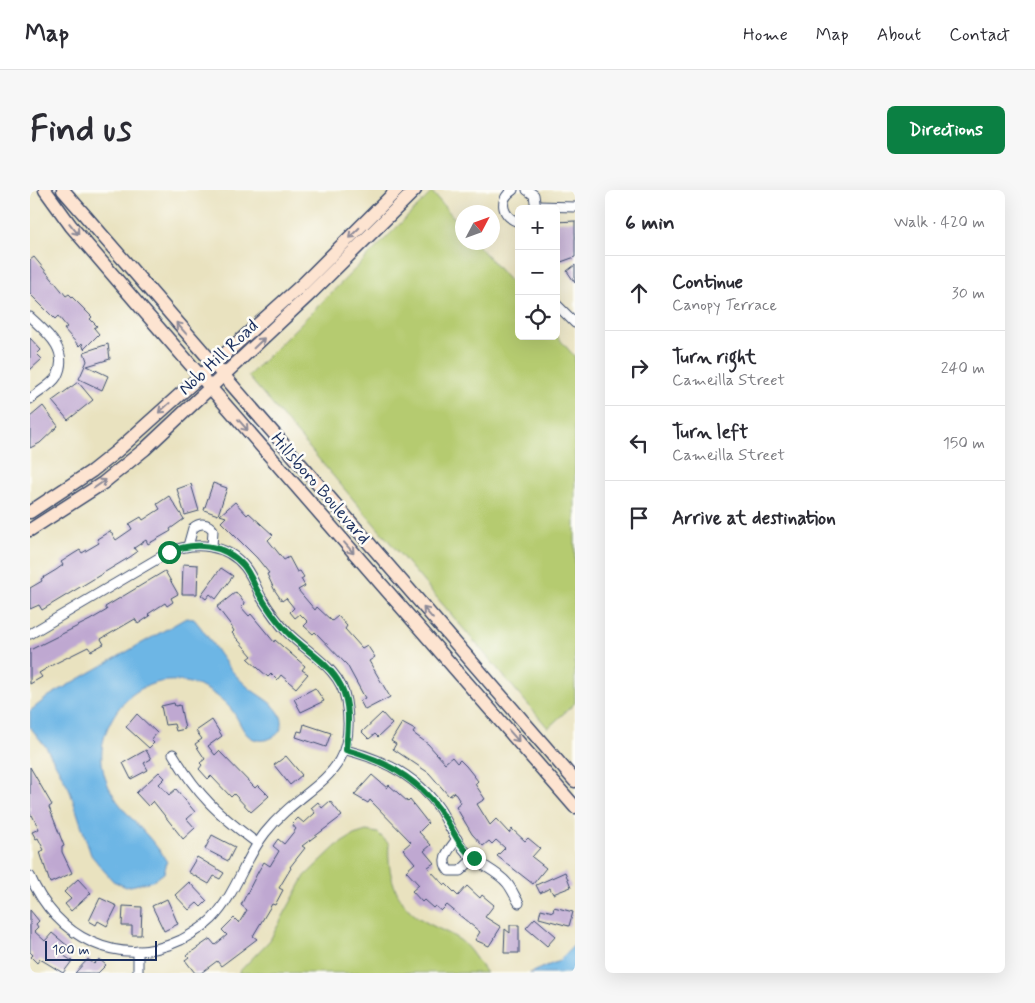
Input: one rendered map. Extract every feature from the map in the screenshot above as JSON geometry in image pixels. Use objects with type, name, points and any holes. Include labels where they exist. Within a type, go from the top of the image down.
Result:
[{"type":"street","name":"Hillsboro Boulevard","points":[[45,190],[71,226],[575,807]]},
{"type":"street","name":"Hillsboro Boulevard","points":[[63,190],[223,377],[575,781]]},
{"type":"street","name":"Nob Hill Road","points":[[30,512],[92,471],[304,283],[394,198],[414,190]]},
{"type":"street","points":[[512,190],[505,196],[503,208],[508,218],[515,221]]},
{"type":"street","points":[[531,192],[536,205]]},
{"type":"street","name":"Nob Hill Road","points":[[30,530],[126,466],[223,377],[394,198]]},
{"type":"street","points":[[560,207],[575,207]]},
{"type":"street","points":[[560,308],[575,323]]},
{"type":"street","points":[[30,317],[50,334],[60,351],[60,361],[56,376],[30,398]]},
{"type":"street","points":[[188,546],[193,528],[206,524],[213,530],[212,547]]},
{"type":"street","points":[[30,634],[169,552],[188,546],[212,547],[236,558],[244,566],[276,620],[335,675],[346,698],[348,714],[346,750],[322,782],[295,801],[257,843],[230,897],[210,920],[190,935],[166,946],[138,951],[121,951],[93,943],[67,927],[45,904],[30,876]]},
{"type":"street","points":[[417,624],[436,634],[464,666],[476,668]]},
{"type":"street","points":[[467,682],[473,681],[482,688],[511,720],[527,726]]},
{"type":"street","points":[[346,750],[383,762],[412,780],[437,805],[457,839],[474,858],[506,882],[519,903]]},
{"type":"street","points":[[173,754],[186,776],[210,806],[257,843]]},
{"type":"street","points":[[457,839],[444,859],[445,866],[449,871],[460,871],[474,858]]},
{"type":"street","points":[[138,951],[138,973]]},
{"type":"green space","points":[[432,192],[455,219],[455,250],[482,250],[515,287],[515,340],[560,340],[575,357],[575,703],[548,728],[248,376]]},
{"type":"green space","points":[[366,831],[378,833],[389,844],[391,876],[398,895],[404,904],[419,918],[464,943],[486,973],[238,973],[270,940],[305,876],[336,846],[354,835]]},
{"type":"water","points":[[186,618],[194,619],[240,680],[279,712],[282,725],[279,732],[272,738],[266,740],[253,739],[247,735],[231,709],[217,696],[201,687],[185,682],[168,681],[152,684],[137,692],[123,703],[112,719],[105,737],[102,755],[104,773],[111,791],[117,800],[154,843],[167,862],[164,873],[153,881],[126,887],[113,881],[91,855],[69,788],[46,747],[30,727],[30,711],[49,696]]},
{"type":"water","points":[[575,944],[575,973],[529,973],[559,961]]},
{"type":"building","points":[[575,221],[575,257],[561,262],[560,259],[560,222]]},
{"type":"building","points":[[34,257],[66,296],[69,294],[92,317],[90,319],[97,326],[94,328],[99,334],[84,349],[82,343],[79,346],[64,329],[67,327],[58,316],[55,319],[30,294],[30,260]]},
{"type":"building","points":[[575,265],[575,283],[567,271]]},
{"type":"building","points":[[30,338],[41,350],[37,354],[42,359],[30,370]]},
{"type":"building","points":[[108,344],[110,359],[87,366],[108,376],[102,390],[79,379],[87,361],[84,352]]},
{"type":"building","points":[[78,382],[93,400],[68,420],[52,401]]},
{"type":"building","points":[[43,406],[58,426],[40,443],[30,448],[30,417]]},
{"type":"building","points":[[213,483],[227,488],[218,515],[204,510]]},
{"type":"building","points":[[191,484],[199,511],[185,515],[177,489]]},
{"type":"building","points":[[169,496],[184,519],[170,529],[171,531],[148,544],[146,540],[134,548],[137,552],[130,557],[42,610],[39,605],[30,609],[30,588],[63,565],[61,562],[80,550],[82,553],[99,543],[97,539],[110,531],[116,540],[132,529],[129,524],[141,517],[143,520],[160,509],[157,504]]},
{"type":"building","points":[[235,502],[247,515],[249,513],[273,535],[268,540],[284,560],[289,557],[297,572],[300,571],[304,577],[301,579],[305,586],[298,590],[315,610],[317,607],[332,621],[338,616],[347,626],[345,629],[362,648],[367,645],[375,657],[369,661],[390,697],[365,710],[360,701],[365,698],[347,665],[315,632],[313,634],[304,626],[308,622],[300,614],[295,618],[290,612],[294,608],[286,598],[282,601],[267,574],[269,573],[257,558],[221,522],[226,517],[220,515]]},
{"type":"building","points":[[183,564],[198,565],[197,594],[182,594]]},
{"type":"building","points":[[221,568],[233,576],[216,599],[210,594],[206,599],[201,595]]},
{"type":"building","points":[[165,571],[178,594],[171,598],[173,602],[167,606],[165,603],[148,614],[150,616],[138,624],[135,619],[101,639],[104,644],[91,651],[88,647],[54,664],[39,673],[42,677],[30,684],[30,650],[90,620],[107,610],[105,607]]},
{"type":"building","points":[[236,592],[245,604],[241,607],[249,616],[251,614],[274,642],[275,640],[305,666],[302,670],[308,674],[296,688],[281,675],[277,680],[271,674],[268,677],[248,659],[252,656],[232,633],[234,631],[230,624],[217,607]]},
{"type":"building","points":[[315,688],[324,701],[301,712],[294,699]]},
{"type":"building","points":[[174,703],[175,706],[180,705],[185,729],[176,731],[174,724],[165,725],[161,706]]},
{"type":"building","points":[[382,713],[392,724],[378,737],[375,734],[369,739],[362,732]]},
{"type":"building","points":[[137,714],[157,733],[151,740],[154,743],[149,748],[126,727]]},
{"type":"building","points":[[212,720],[222,736],[208,746],[215,755],[219,751],[255,788],[258,785],[269,796],[251,812],[234,794],[231,797],[211,776],[208,779],[199,769],[202,765],[200,763],[205,759],[195,744],[202,739],[196,731]]},
{"type":"building","points":[[402,723],[415,730],[413,733],[428,744],[445,763],[452,757],[457,763],[460,760],[466,766],[478,781],[475,784],[485,799],[477,804],[490,825],[496,819],[509,833],[512,829],[525,841],[528,838],[540,848],[532,857],[546,868],[533,884],[497,856],[505,848],[496,840],[492,844],[489,841],[483,846],[472,834],[456,807],[461,803],[454,792],[449,796],[429,773],[393,749],[396,744],[391,741]]},
{"type":"building","points":[[304,724],[331,733],[326,747],[296,737],[298,731],[302,732]]},
{"type":"building","points":[[146,750],[151,759],[144,763],[148,770],[131,779],[123,763]]},
{"type":"building","points":[[286,756],[302,775],[290,785],[274,765]]},
{"type":"building","points":[[30,767],[52,805],[49,807],[64,846],[62,847],[62,852],[72,873],[50,883],[40,852],[44,850],[38,838],[36,839],[32,832],[39,829],[32,815],[30,816]]},
{"type":"building","points":[[159,772],[165,778],[159,784],[169,795],[176,789],[195,812],[187,819],[195,828],[183,839],[153,801],[148,806],[136,793]]},
{"type":"building","points":[[372,775],[387,788],[389,785],[408,802],[410,800],[428,823],[419,832],[431,845],[424,851],[434,863],[428,867],[444,885],[446,884],[458,896],[467,886],[480,898],[482,895],[494,905],[485,917],[501,927],[489,946],[475,940],[480,932],[447,905],[441,911],[435,906],[433,908],[424,900],[422,902],[412,891],[419,885],[406,871],[415,863],[403,849],[411,842],[370,800],[368,803],[354,795]]},
{"type":"building","points":[[330,801],[342,816],[302,846],[305,848],[290,867],[279,888],[283,890],[275,905],[272,904],[253,936],[257,939],[221,966],[217,961],[201,973],[195,973],[185,960],[189,957],[187,955],[210,939],[215,945],[227,935],[222,930],[234,918],[239,923],[247,910],[241,905],[259,870],[264,862],[270,866],[279,851],[273,846],[278,839],[284,844],[296,829],[292,824],[298,818],[304,823],[315,813],[311,808],[318,802],[322,808]]},
{"type":"building","points":[[212,835],[235,847],[228,861],[205,849]]},
{"type":"building","points":[[197,857],[224,873],[220,879],[214,876],[209,884],[188,872]]},
{"type":"building","points":[[565,872],[571,887],[553,894],[550,888],[540,893],[536,885]]},
{"type":"building","points":[[78,879],[91,893],[71,911],[65,904],[71,899],[64,892]]},
{"type":"building","points":[[189,882],[207,901],[201,907],[197,903],[189,910],[175,895]]},
{"type":"building","points":[[100,898],[117,906],[107,926],[98,921],[96,925],[89,921]]},
{"type":"building","points":[[167,899],[178,924],[164,931],[152,906]]},
{"type":"building","points":[[123,906],[142,907],[141,935],[132,935],[132,926],[122,926]]},
{"type":"building","points":[[554,907],[573,912],[569,926],[539,918],[541,909],[553,912]]},
{"type":"building","points":[[30,910],[39,921],[36,924],[38,927],[34,931],[45,941],[52,933],[69,947],[63,955],[72,961],[63,973],[40,959],[37,963],[31,957],[33,955],[30,952]]},
{"type":"building","points":[[535,918],[556,936],[547,946],[526,928]]},
{"type":"building","points":[[510,925],[519,925],[519,953],[504,953],[505,929],[510,933]]},
{"type":"building","points":[[88,959],[94,964],[99,959],[106,965],[98,973],[75,973]]},
{"type":"route","points":[[169,552],[182,546],[200,545],[212,547],[236,558],[244,566],[276,620],[335,675],[346,698],[348,714],[346,750],[383,762],[412,780],[437,805],[461,846],[474,858]]}]
